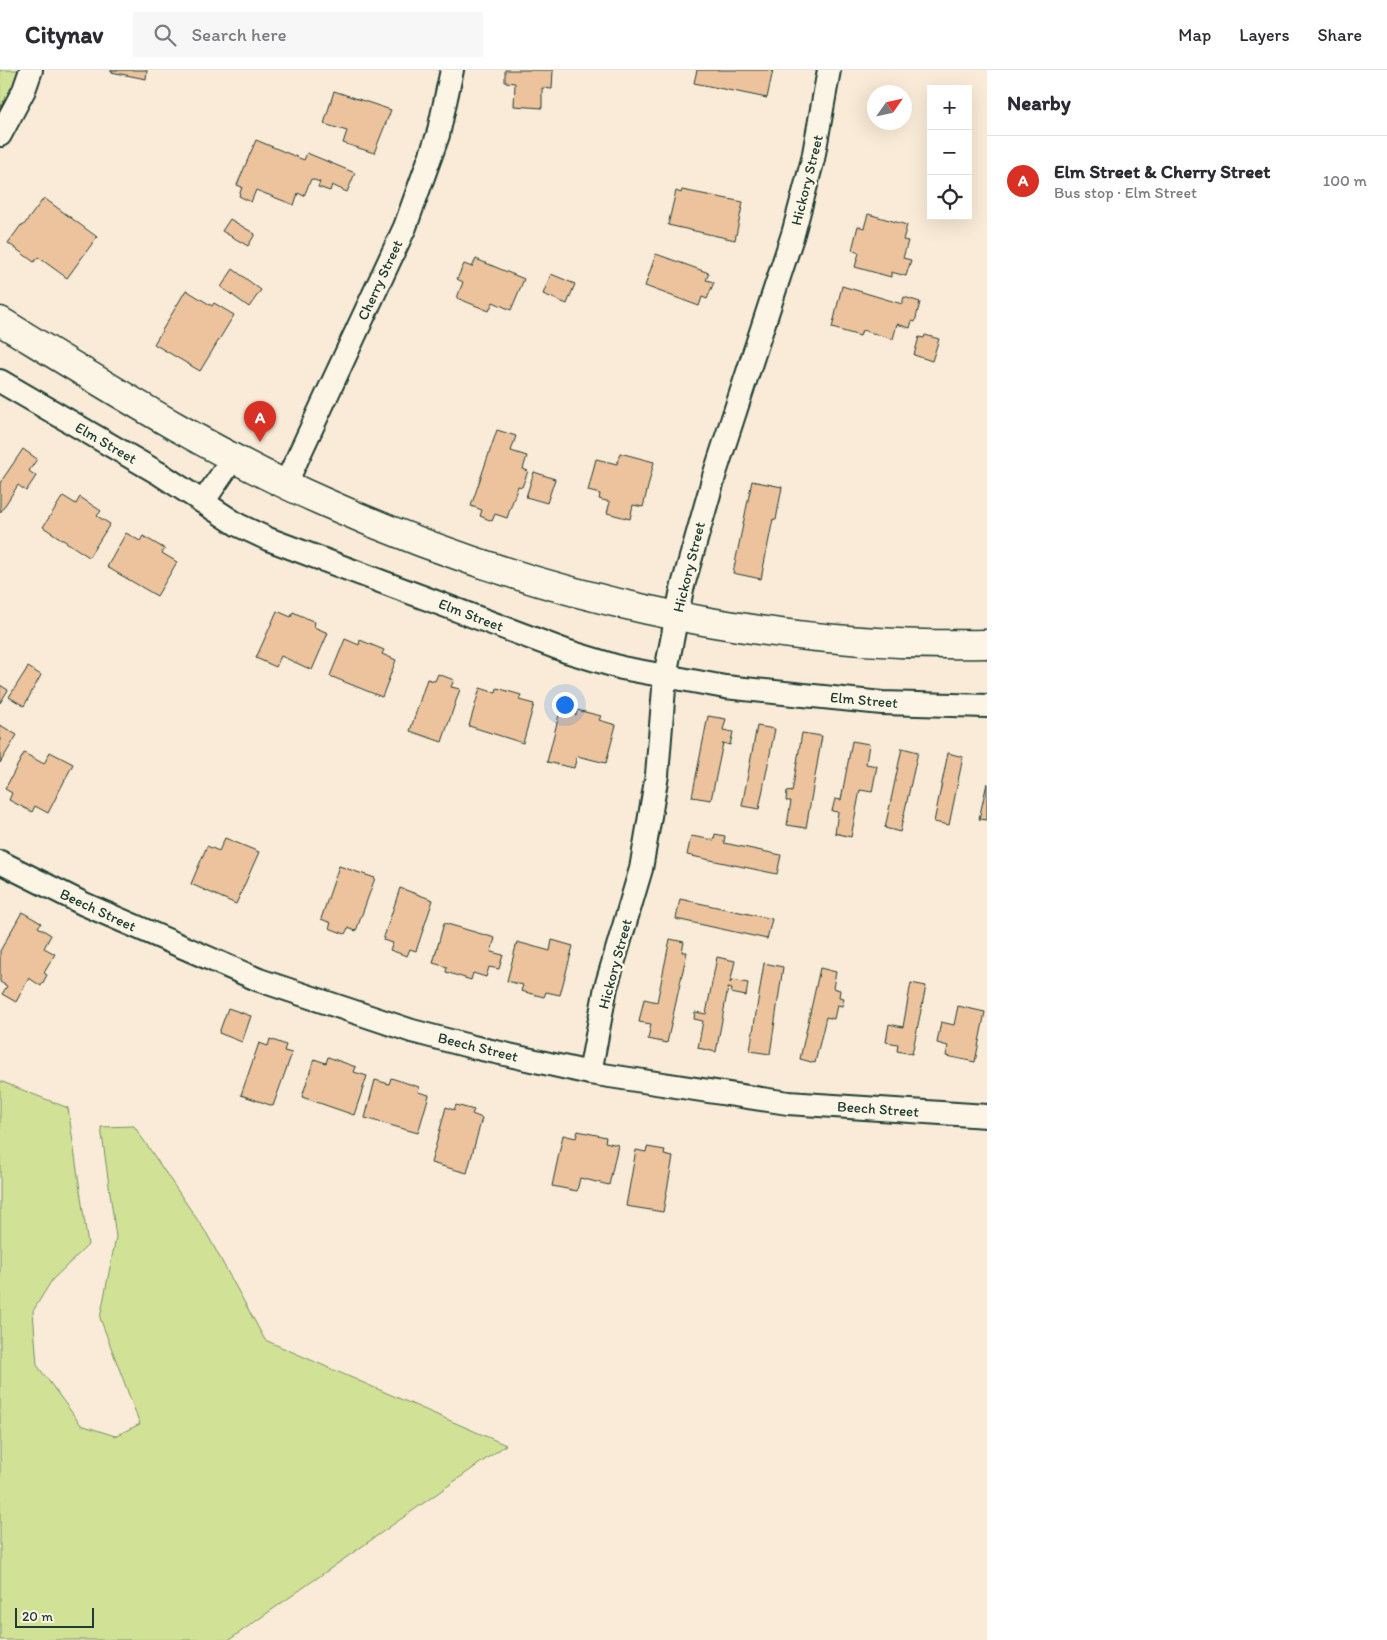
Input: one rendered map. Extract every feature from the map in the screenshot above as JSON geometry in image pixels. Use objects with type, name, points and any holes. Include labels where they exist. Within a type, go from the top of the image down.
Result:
[{"type":"street","points":[[0,135],[24,90],[31,70]]},
{"type":"street","name":"Cherry Street","points":[[286,483],[405,227],[438,135],[452,70]]},
{"type":"street","name":"Hickory Street","points":[[590,1073],[606,987],[641,869],[657,775],[665,676],[682,589],[715,473],[793,234],[813,158],[830,70]]},
{"type":"street","points":[[0,321],[153,415],[322,502],[409,538],[499,570],[591,597],[677,616],[778,633],[841,640],[936,645],[987,644]]},
{"type":"street","name":"Elm Street","points":[[0,381],[238,525],[268,539],[566,651],[622,668],[722,686],[882,703],[987,706]]},
{"type":"street","points":[[202,502],[234,457]]},
{"type":"street","name":"Beech Street","points":[[0,862],[84,904],[259,980],[412,1032],[590,1073],[788,1103],[987,1116]]},
{"type":"green space","points":[[0,70],[31,70],[0,135]]},
{"type":"green space","points":[[0,1081],[68,1108],[88,1245],[52,1280],[33,1311],[37,1365],[81,1425],[115,1436],[140,1424],[100,1318],[116,1237],[101,1127],[134,1126],[207,1234],[265,1340],[506,1445],[229,1640],[0,1640]]},
{"type":"building","points":[[111,70],[147,70],[146,79],[111,72]]},
{"type":"building","points":[[505,70],[553,70],[552,89],[542,88],[542,108],[514,106],[515,83],[505,82]]},
{"type":"building","points":[[697,70],[773,70],[767,98],[694,83]]},
{"type":"building","points":[[334,91],[391,110],[374,153],[343,143],[347,131],[324,124]]},
{"type":"building","points":[[256,140],[304,160],[307,153],[355,173],[347,192],[332,185],[330,191],[318,187],[320,182],[311,179],[304,196],[298,193],[294,205],[256,190],[251,202],[239,196],[242,187],[237,185]]},
{"type":"building","points":[[682,190],[743,202],[735,240],[668,225],[676,191],[681,193]]},
{"type":"building","points":[[44,198],[97,237],[67,278],[38,257],[34,262],[8,243]]},
{"type":"building","points":[[868,214],[907,225],[903,240],[908,241],[903,258],[911,260],[906,276],[891,272],[891,277],[855,267],[859,253],[852,250],[858,226],[864,228]]},
{"type":"building","points":[[230,219],[255,234],[248,246],[222,231]]},
{"type":"building","points":[[656,254],[709,273],[706,280],[714,282],[707,299],[702,297],[699,306],[645,286]]},
{"type":"building","points":[[476,259],[524,279],[511,310],[493,302],[489,311],[457,298],[463,282],[457,279],[464,264],[472,267]]},
{"type":"building","points":[[233,269],[261,290],[249,307],[221,287]]},
{"type":"building","points":[[551,274],[575,284],[567,304],[543,294]]},
{"type":"building","points":[[842,286],[902,304],[904,297],[920,302],[915,322],[912,321],[910,328],[897,324],[893,339],[862,330],[860,336],[832,328]]},
{"type":"building","points":[[186,290],[212,306],[214,303],[234,315],[200,371],[154,344]]},
{"type":"building","points":[[925,335],[939,339],[932,361],[914,355],[919,337],[924,338]]},
{"type":"building","points":[[497,430],[516,436],[511,451],[527,456],[523,469],[528,471],[522,487],[518,486],[507,518],[495,514],[492,521],[480,516],[482,510],[471,506]]},
{"type":"building","points":[[23,449],[37,459],[29,471],[36,476],[26,491],[18,485],[0,513],[0,483]]},
{"type":"building","points":[[620,453],[654,462],[643,507],[633,505],[630,519],[607,513],[610,502],[599,499],[600,494],[588,491],[596,459],[617,464]]},
{"type":"building","points":[[534,472],[555,479],[547,503],[526,497]]},
{"type":"building","points":[[752,481],[782,487],[776,520],[773,519],[761,579],[733,573]]},
{"type":"building","points":[[63,496],[76,504],[80,497],[101,511],[97,516],[110,524],[89,557],[43,527]]},
{"type":"building","points":[[126,533],[140,541],[143,536],[165,549],[162,553],[177,562],[157,596],[107,567]]},
{"type":"building","points":[[277,611],[291,617],[293,612],[315,622],[314,627],[328,633],[312,670],[281,656],[276,667],[256,658]]},
{"type":"building","points":[[345,639],[359,645],[360,640],[384,650],[382,654],[396,660],[382,697],[330,676]]},
{"type":"building","points":[[28,667],[41,675],[24,706],[9,697]]},
{"type":"building","points":[[438,674],[454,680],[451,687],[460,689],[442,742],[410,731],[427,679],[435,681]]},
{"type":"building","points":[[0,685],[8,690],[0,703]]},
{"type":"building","points":[[480,688],[496,693],[497,688],[521,695],[519,700],[534,704],[523,743],[469,726]]},
{"type":"building","points":[[577,710],[601,716],[599,720],[616,725],[606,763],[577,756],[574,768],[547,762],[560,711],[576,715]]},
{"type":"building","points":[[708,716],[726,719],[723,730],[733,732],[730,745],[723,743],[711,800],[692,797]]},
{"type":"building","points":[[0,725],[17,735],[0,763]]},
{"type":"building","points":[[757,726],[775,729],[759,809],[742,806]]},
{"type":"building","points":[[802,733],[822,736],[806,828],[787,825],[791,801],[786,801],[787,791],[792,792]]},
{"type":"building","points":[[852,741],[869,744],[866,764],[877,766],[872,792],[860,790],[851,837],[835,833],[838,812],[832,811],[835,799],[841,800]]},
{"type":"building","points":[[902,748],[918,752],[900,832],[885,828]]},
{"type":"building","points":[[50,752],[73,764],[48,813],[35,806],[32,812],[9,800],[12,793],[5,789],[24,753],[44,764]]},
{"type":"building","points":[[948,753],[963,757],[949,825],[934,822]]},
{"type":"building","points":[[987,783],[987,820],[979,819]]},
{"type":"building","points":[[715,834],[725,836],[724,843],[781,855],[777,874],[687,855],[691,836],[714,840]]},
{"type":"building","points":[[225,838],[259,852],[236,904],[191,884],[207,846],[219,851]]},
{"type":"building","points":[[339,866],[375,878],[356,931],[348,928],[345,934],[329,928],[331,923],[321,919]]},
{"type":"building","points":[[400,888],[433,900],[416,951],[410,949],[407,956],[390,950],[393,943],[383,940]]},
{"type":"building","points":[[680,899],[772,919],[767,939],[676,919]]},
{"type":"building","points":[[22,912],[41,923],[38,927],[51,935],[44,948],[55,954],[44,973],[47,975],[41,986],[29,978],[16,1002],[2,994],[7,986],[0,982],[0,951]]},
{"type":"building","points":[[444,923],[495,938],[491,952],[503,955],[499,969],[489,967],[486,977],[473,973],[471,980],[446,972],[447,967],[433,963]]},
{"type":"building","points":[[670,939],[684,942],[682,952],[687,952],[667,1043],[648,1039],[651,1024],[639,1022],[644,999],[657,1002]]},
{"type":"building","points":[[552,940],[573,946],[560,995],[546,992],[544,997],[521,991],[523,985],[507,981],[517,942],[550,951]]},
{"type":"building","points":[[717,957],[735,961],[730,983],[733,980],[748,983],[746,996],[731,993],[732,989],[728,988],[716,1052],[698,1048],[703,1021],[694,1019],[695,1012],[706,1014]]},
{"type":"building","points":[[764,963],[783,967],[770,1054],[750,1051]]},
{"type":"building","points":[[820,968],[836,972],[833,988],[840,990],[839,997],[844,998],[842,1006],[837,1005],[834,1019],[826,1017],[815,1063],[800,1059]]},
{"type":"building","points":[[911,983],[926,986],[912,1054],[897,1051],[898,1044],[886,1042],[889,1024],[903,1027]]},
{"type":"building","points":[[958,1006],[985,1012],[975,1062],[946,1056],[948,1046],[937,1043],[941,1022],[954,1025]]},
{"type":"building","points":[[228,1008],[251,1016],[242,1042],[219,1033]]},
{"type":"building","points":[[270,1039],[286,1045],[284,1051],[292,1053],[273,1106],[241,1095],[259,1043],[268,1046]]},
{"type":"building","points":[[328,1057],[356,1067],[354,1072],[367,1076],[354,1115],[302,1097],[314,1059],[326,1063]]},
{"type":"building","points":[[391,1078],[419,1087],[418,1092],[429,1095],[418,1133],[365,1118],[375,1080],[389,1084]]},
{"type":"building","points":[[456,1105],[474,1110],[472,1114],[482,1118],[467,1173],[431,1163],[446,1107],[454,1110]]},
{"type":"building","points":[[578,1131],[606,1137],[605,1142],[618,1145],[609,1185],[580,1178],[577,1191],[552,1186],[563,1135],[576,1138]]},
{"type":"building","points":[[647,1147],[665,1150],[664,1155],[673,1157],[663,1212],[626,1206],[636,1150],[646,1152]]},
{"type":"place","name":"Elm Street & Cherry Street","points":[[260,442]]}]
